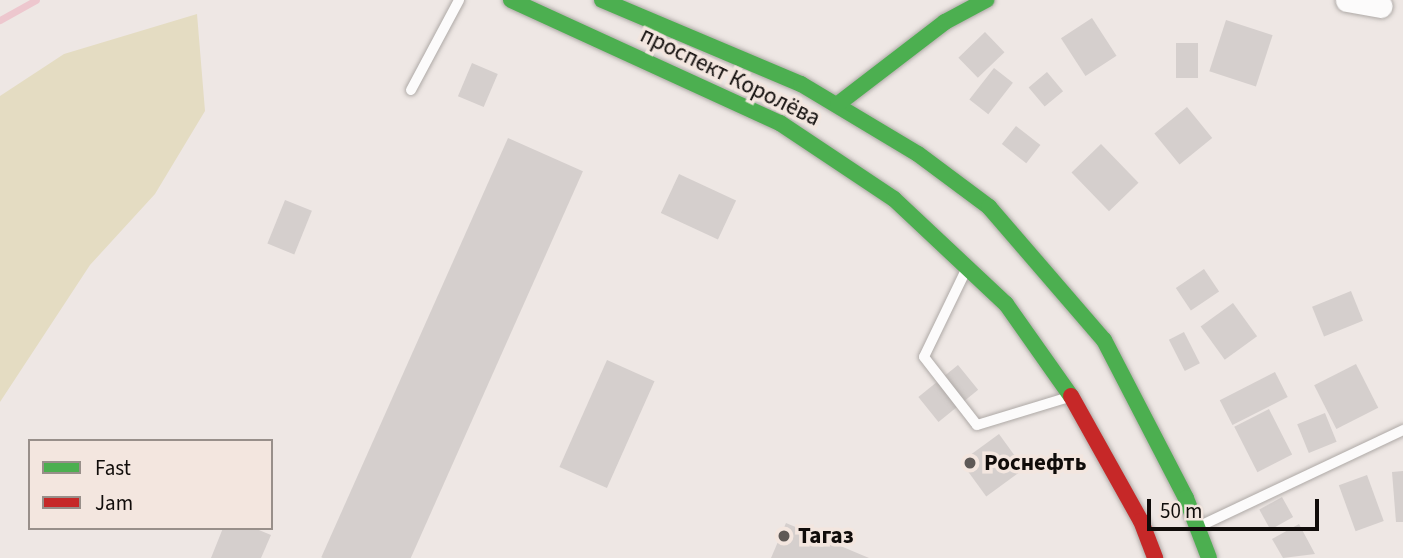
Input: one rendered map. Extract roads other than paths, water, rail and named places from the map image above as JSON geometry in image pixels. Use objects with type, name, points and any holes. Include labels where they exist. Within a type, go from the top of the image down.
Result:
[{"type":"main road","name":"проспект Королёва","points":[[511,0],[818,145],[894,199],[1006,304],[1071,396],[1141,521],[1155,558]]},
{"type":"main road","name":"проспект Королёва","points":[[602,0],[838,104],[918,154],[989,207],[1050,274],[1104,340],[1197,527],[1209,558]]},
{"type":"main road","points":[[838,104],[945,22],[986,0]]},
{"type":"street","points":[[1347,0],[1380,6]]},
{"type":"lane","points":[[411,90],[459,0]]},
{"type":"lane","points":[[968,266],[924,357],[977,425],[1071,396]]},
{"type":"lane","points":[[1197,527],[1403,430]]},
{"type":"waterway","points":[[0,20],[36,0]]},
{"type":"place","name":"Роснефть","points":[[970,463]]},
{"type":"place","name":"Тагаз","points":[[784,536]]}]
